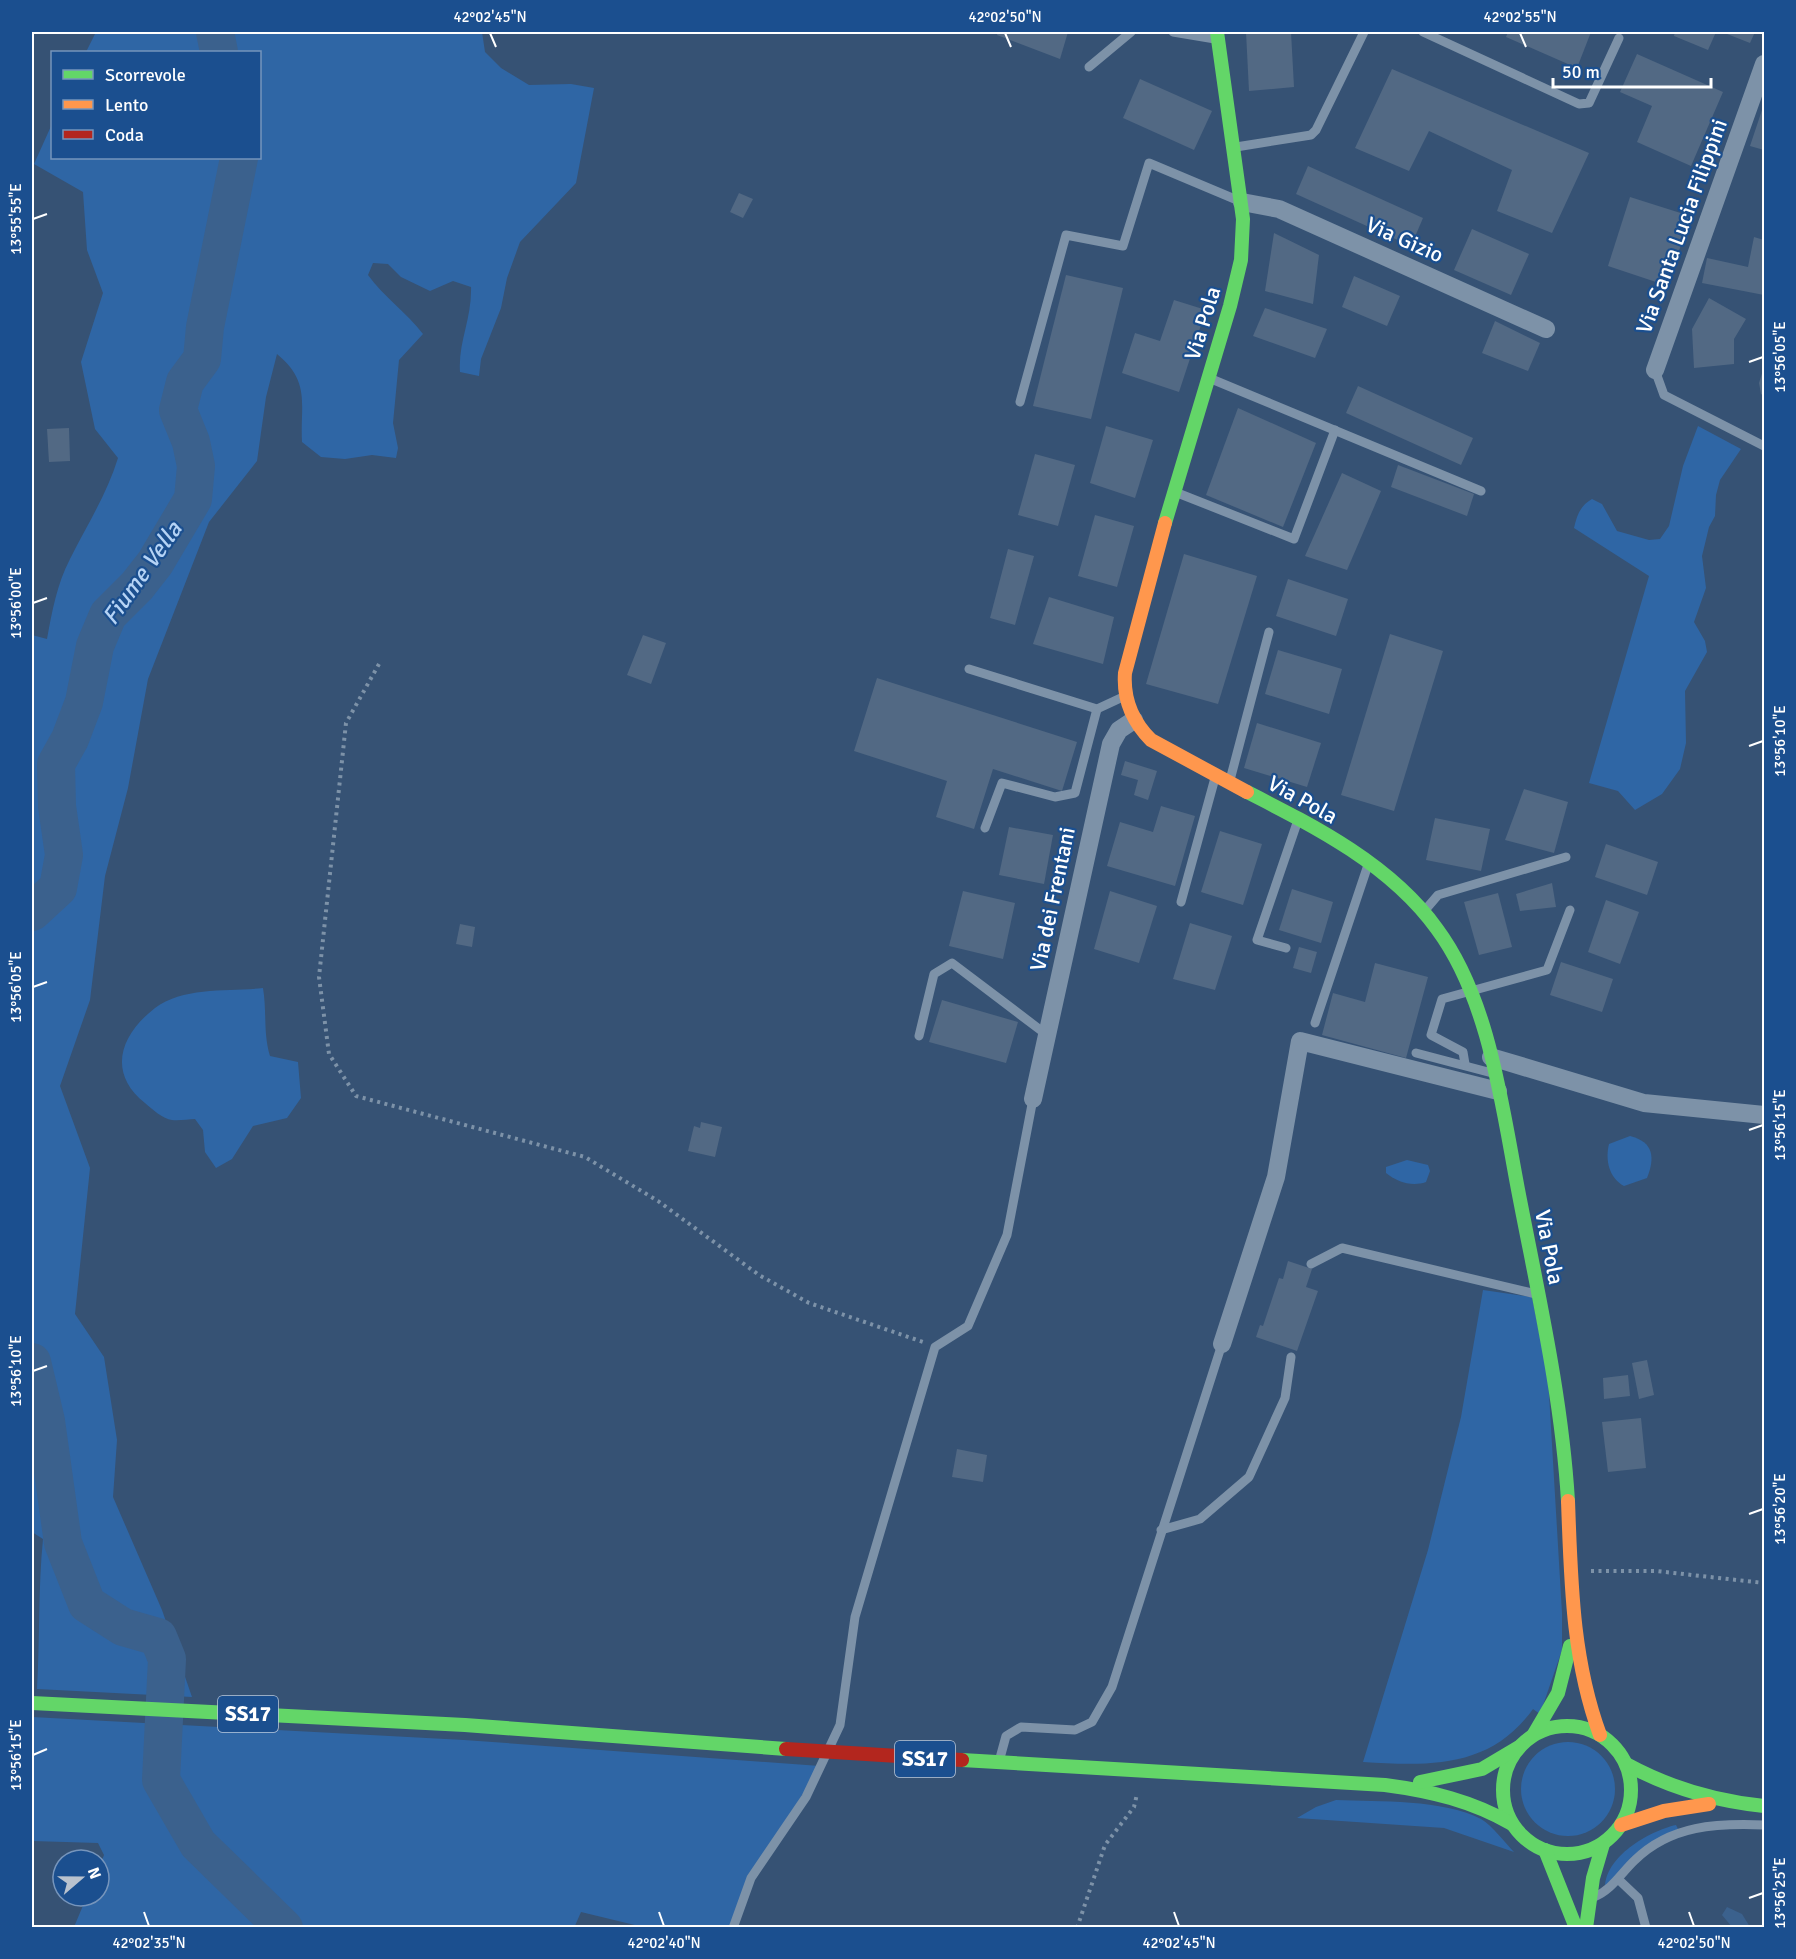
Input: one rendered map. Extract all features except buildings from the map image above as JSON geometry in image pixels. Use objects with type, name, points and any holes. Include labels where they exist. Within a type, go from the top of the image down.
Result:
[{"type":"main road","name":"Via Pola","points":[[1217,35],[1242,202],[1241,260],[1230,306],[1147,582],[1125,673],[1125,696],[1134,720],[1151,740],[1298,820],[1369,863],[1424,911],[1446,940],[1470,992],[1494,1074],[1562,1427],[1572,1571],[1573,1622],[1584,1691],[1600,1735]]},
{"type":"main road","name":"Via Pola","points":[[1534,1734],[1548,1717],[1558,1693],[1573,1622]]},
{"type":"main road","name":"SS17","points":[[32,1703],[465,1725],[828,1752],[1385,1785]]},
{"type":"main road","points":[[1574,1726],[1600,1735],[1612,1744],[1626,1764],[1632,1790],[1630,1804],[1621,1825],[1603,1844],[1580,1853],[1560,1854],[1545,1850],[1522,1836],[1512,1824],[1466,1800],[1440,1792],[1385,1785],[1467,1774],[1494,1764],[1534,1734],[1548,1728],[1574,1726]]},
{"type":"main road","points":[[1512,1824],[1503,1791],[1509,1762],[1520,1746]]},
{"type":"main road","points":[[1626,1764],[1682,1792],[1731,1804]]},
{"type":"main road","points":[[1621,1825],[1677,1808],[1731,1804],[1764,1806]]},
{"type":"main road","points":[[1586,1928],[1589,1898],[1603,1844]]},
{"type":"main road","points":[[1545,1850],[1576,1928]]},
{"type":"street","name":"Via Santa Lucia Filippini","points":[[1655,370],[1764,64]]},
{"type":"street","name":"Via Gizio","points":[[1242,202],[1279,209],[1546,329]]},
{"type":"street","name":"Via dei Frentani","points":[[1033,1099],[1111,744],[1119,730],[1134,720]]},
{"type":"street","points":[[1222,1344],[1276,1177],[1300,1041],[1494,1074],[1644,1103],[1764,1115]]},
{"type":"lane","points":[[1089,67],[1131,32]]},
{"type":"lane","points":[[1173,32],[1217,35]]},
{"type":"lane","points":[[1234,148],[1311,135],[1364,32]]},
{"type":"lane","points":[[1423,32],[1580,104],[1589,103],[1619,38]]},
{"type":"lane","points":[[1020,402],[1066,235],[1123,246],[1149,163],[1242,202]]},
{"type":"lane","points":[[1655,370],[1664,395],[1764,446]]},
{"type":"lane","points":[[1207,377],[1481,491]]},
{"type":"lane","points":[[1173,491],[1294,539],[1335,430]]},
{"type":"lane","points":[[1230,783],[1269,632]]},
{"type":"lane","points":[[969,669],[1097,709],[1125,696]]},
{"type":"lane","points":[[985,828],[1002,783],[1054,796],[1075,793],[1097,709]]},
{"type":"lane","points":[[1181,902],[1216,776]]},
{"type":"lane","points":[[1286,948],[1257,940],[1298,820]]},
{"type":"lane","points":[[1424,911],[1438,895],[1566,857]]},
{"type":"lane","points":[[1315,1023],[1369,863]]},
{"type":"lane","points":[[1465,1064],[1463,1052],[1431,1035],[1442,999],[1546,970],[1570,910]]},
{"type":"lane","points":[[919,1036],[934,974],[952,963],[1047,1035]]},
{"type":"lane","points":[[1416,1053],[1465,1064],[1494,1074]]},
{"type":"lane","points":[[733,1928],[751,1878],[806,1797],[840,1725],[855,1617],[935,1347],[968,1326],[1007,1235],[1033,1099]]},
{"type":"lane","points":[[1311,1264],[1342,1248],[1538,1294]]},
{"type":"lane","points":[[998,1763],[1006,1737],[1021,1727],[1075,1730],[1092,1722],[1112,1687],[1222,1344]]},
{"type":"lane","points":[[1161,1530],[1200,1519],[1249,1478],[1285,1398],[1291,1357]]},
{"type":"lane","points":[[1589,1898],[1605,1892],[1642,1853],[1678,1833],[1721,1824],[1764,1826]]},
{"type":"lane","points":[[1618,1879],[1638,1898],[1646,1928]]},
{"type":"path","points":[[380,664],[346,723],[319,977],[329,1054],[356,1096],[585,1157],[658,1201],[759,1275],[809,1303],[935,1347]]},
{"type":"path","points":[[1572,1571],[1656,1571],[1764,1583]]},
{"type":"path","points":[[1077,1928],[1105,1845],[1134,1807],[1142,1772]]},
{"type":"shaded area","points":[[96,32],[482,32],[485,52],[501,68],[529,85],[571,84],[594,88],[576,183],[520,242],[507,278],[501,308],[481,359],[479,376],[460,372],[471,287],[453,281],[430,291],[401,277],[388,264],[373,263],[368,275],[423,334],[399,360],[393,423],[398,448],[396,458],[372,455],[345,459],[321,457],[302,442],[302,394],[295,374],[277,354],[266,397],[257,461],[209,522],[148,679],[128,788],[105,876],[90,1000],[60,1086],[90,1168],[75,1314],[104,1357],[117,1440],[113,1497],[162,1610],[192,1697],[37,1689],[43,1539],[32,1532],[32,635],[47,639],[58,588],[70,559],[102,497],[118,458],[95,429],[81,362],[103,293],[87,250],[83,192],[34,164],[51,126],[51,159],[261,159],[261,51],[86,51]]},
{"type":"shaded area","points":[[1698,426],[1741,449],[1720,480],[1716,495],[1715,516],[1709,527],[1702,556],[1706,588],[1694,622],[1705,641],[1707,652],[1685,691],[1686,743],[1680,769],[1662,794],[1635,810],[1618,791],[1589,783],[1649,576],[1574,528],[1580,511],[1592,499],[1602,504],[1617,531],[1649,540],[1660,539],[1669,526],[1683,466]]},
{"type":"shaded area","points":[[263,988],[270,1056],[298,1062],[301,1098],[287,1118],[253,1126],[232,1159],[216,1168],[205,1152],[203,1130],[195,1119],[165,1118],[133,1091],[122,1067],[126,1042],[133,1030],[155,1008],[179,996],[207,991]]},
{"type":"shaded area","points":[[1630,1136],[1644,1142],[1648,1147],[1651,1152],[1651,1164],[1647,1178],[1624,1186],[1619,1183],[1609,1168],[1608,1150],[1609,1144]]},
{"type":"shaded area","points":[[1407,1160],[1428,1165],[1430,1171],[1426,1182],[1405,1183],[1386,1173],[1386,1167]]},
{"type":"shaded area","points":[[1483,1290],[1532,1297],[1548,1377],[1562,1613],[1562,1650],[1540,1714],[1533,1709],[1516,1729],[1498,1743],[1478,1753],[1434,1763],[1363,1762],[1428,1550],[1461,1417]]},
{"type":"shaded area","points":[[32,1717],[464,1740],[820,1766],[751,1878],[732,1927],[643,1927],[581,1912],[574,1928],[74,1927],[82,1908],[111,1908],[111,1848],[100,1848],[98,1843],[32,1841]]},
{"type":"shaded area","points":[[1568,1742],[1586,1746],[1601,1756],[1611,1771],[1615,1789],[1611,1807],[1601,1822],[1586,1832],[1568,1836],[1550,1832],[1535,1822],[1525,1807],[1521,1789],[1525,1771],[1535,1756],[1550,1746]]},
{"type":"shaded area","points":[[1336,1800],[1430,1805],[1466,1813],[1485,1822],[1514,1852],[1444,1828],[1297,1818],[1316,1807]]},
{"type":"shaded area","points":[[1676,1825],[1678,1829],[1638,1854],[1605,1889],[1612,1866],[1620,1856],[1641,1839]]},
{"type":"shaded area","points":[[1727,1907],[1742,1914],[1750,1927],[1732,1927],[1722,1915]]},
{"type":"waterway","name":"Fiume Vella","points":[[215,32],[219,51]]},
{"type":"waterway","name":"Fiume Vella","points":[[32,912],[58,888],[64,855],[57,806],[56,764],[70,739],[84,702],[95,646],[108,615],[137,586],[155,563],[193,499],[196,466],[191,442],[178,410],[185,382],[202,359],[205,327],[239,159]]},
{"type":"waterway","name":"Fiume Vella","points":[[32,1362],[46,1421],[63,1543],[87,1604],[123,1627],[158,1637],[167,1659],[161,1780],[198,1844],[284,1928]]},
{"type":"traffic: fast","points":[[1165,523],[1230,306],[1241,260],[1243,219],[1217,32]]},
{"type":"traffic: fast","points":[[1247,792],[1351,850],[1398,886],[1437,929],[1456,958],[1471,991],[1493,1061],[1543,1315],[1561,1426],[1568,1501]]},
{"type":"traffic: fast","points":[[1534,1734],[1558,1693],[1570,1646]]},
{"type":"traffic: fast","points":[[32,1703],[465,1725],[786,1749]]},
{"type":"traffic: fast","points":[[1567,1726],[1592,1731],[1612,1745],[1626,1765],[1631,1790],[1626,1815],[1612,1835],[1592,1849],[1567,1854],[1542,1849],[1522,1835],[1508,1815],[1503,1790],[1508,1765],[1522,1745],[1542,1731],[1567,1726]]},
{"type":"traffic: fast","points":[[1420,1782],[1482,1769],[1519,1747]]},
{"type":"traffic: fast","points":[[962,1760],[1385,1785],[1451,1798],[1482,1809],[1512,1824]]},
{"type":"traffic: fast","points":[[1626,1764],[1676,1787],[1728,1801],[1764,1806]]},
{"type":"traffic: fast","points":[[1586,1928],[1593,1878],[1603,1844]]},
{"type":"traffic: fast","points":[[1545,1850],[1576,1928]]},
{"type":"traffic: slow","points":[[1165,523],[1125,673],[1127,701],[1134,718],[1151,740],[1247,792]]},
{"type":"traffic: slow","points":[[1568,1501],[1572,1590],[1578,1649],[1600,1735]]},
{"type":"traffic: slow","points":[[1621,1825],[1664,1811],[1709,1804]]},
{"type":"traffic: jam","points":[[786,1749],[962,1760]]}]
